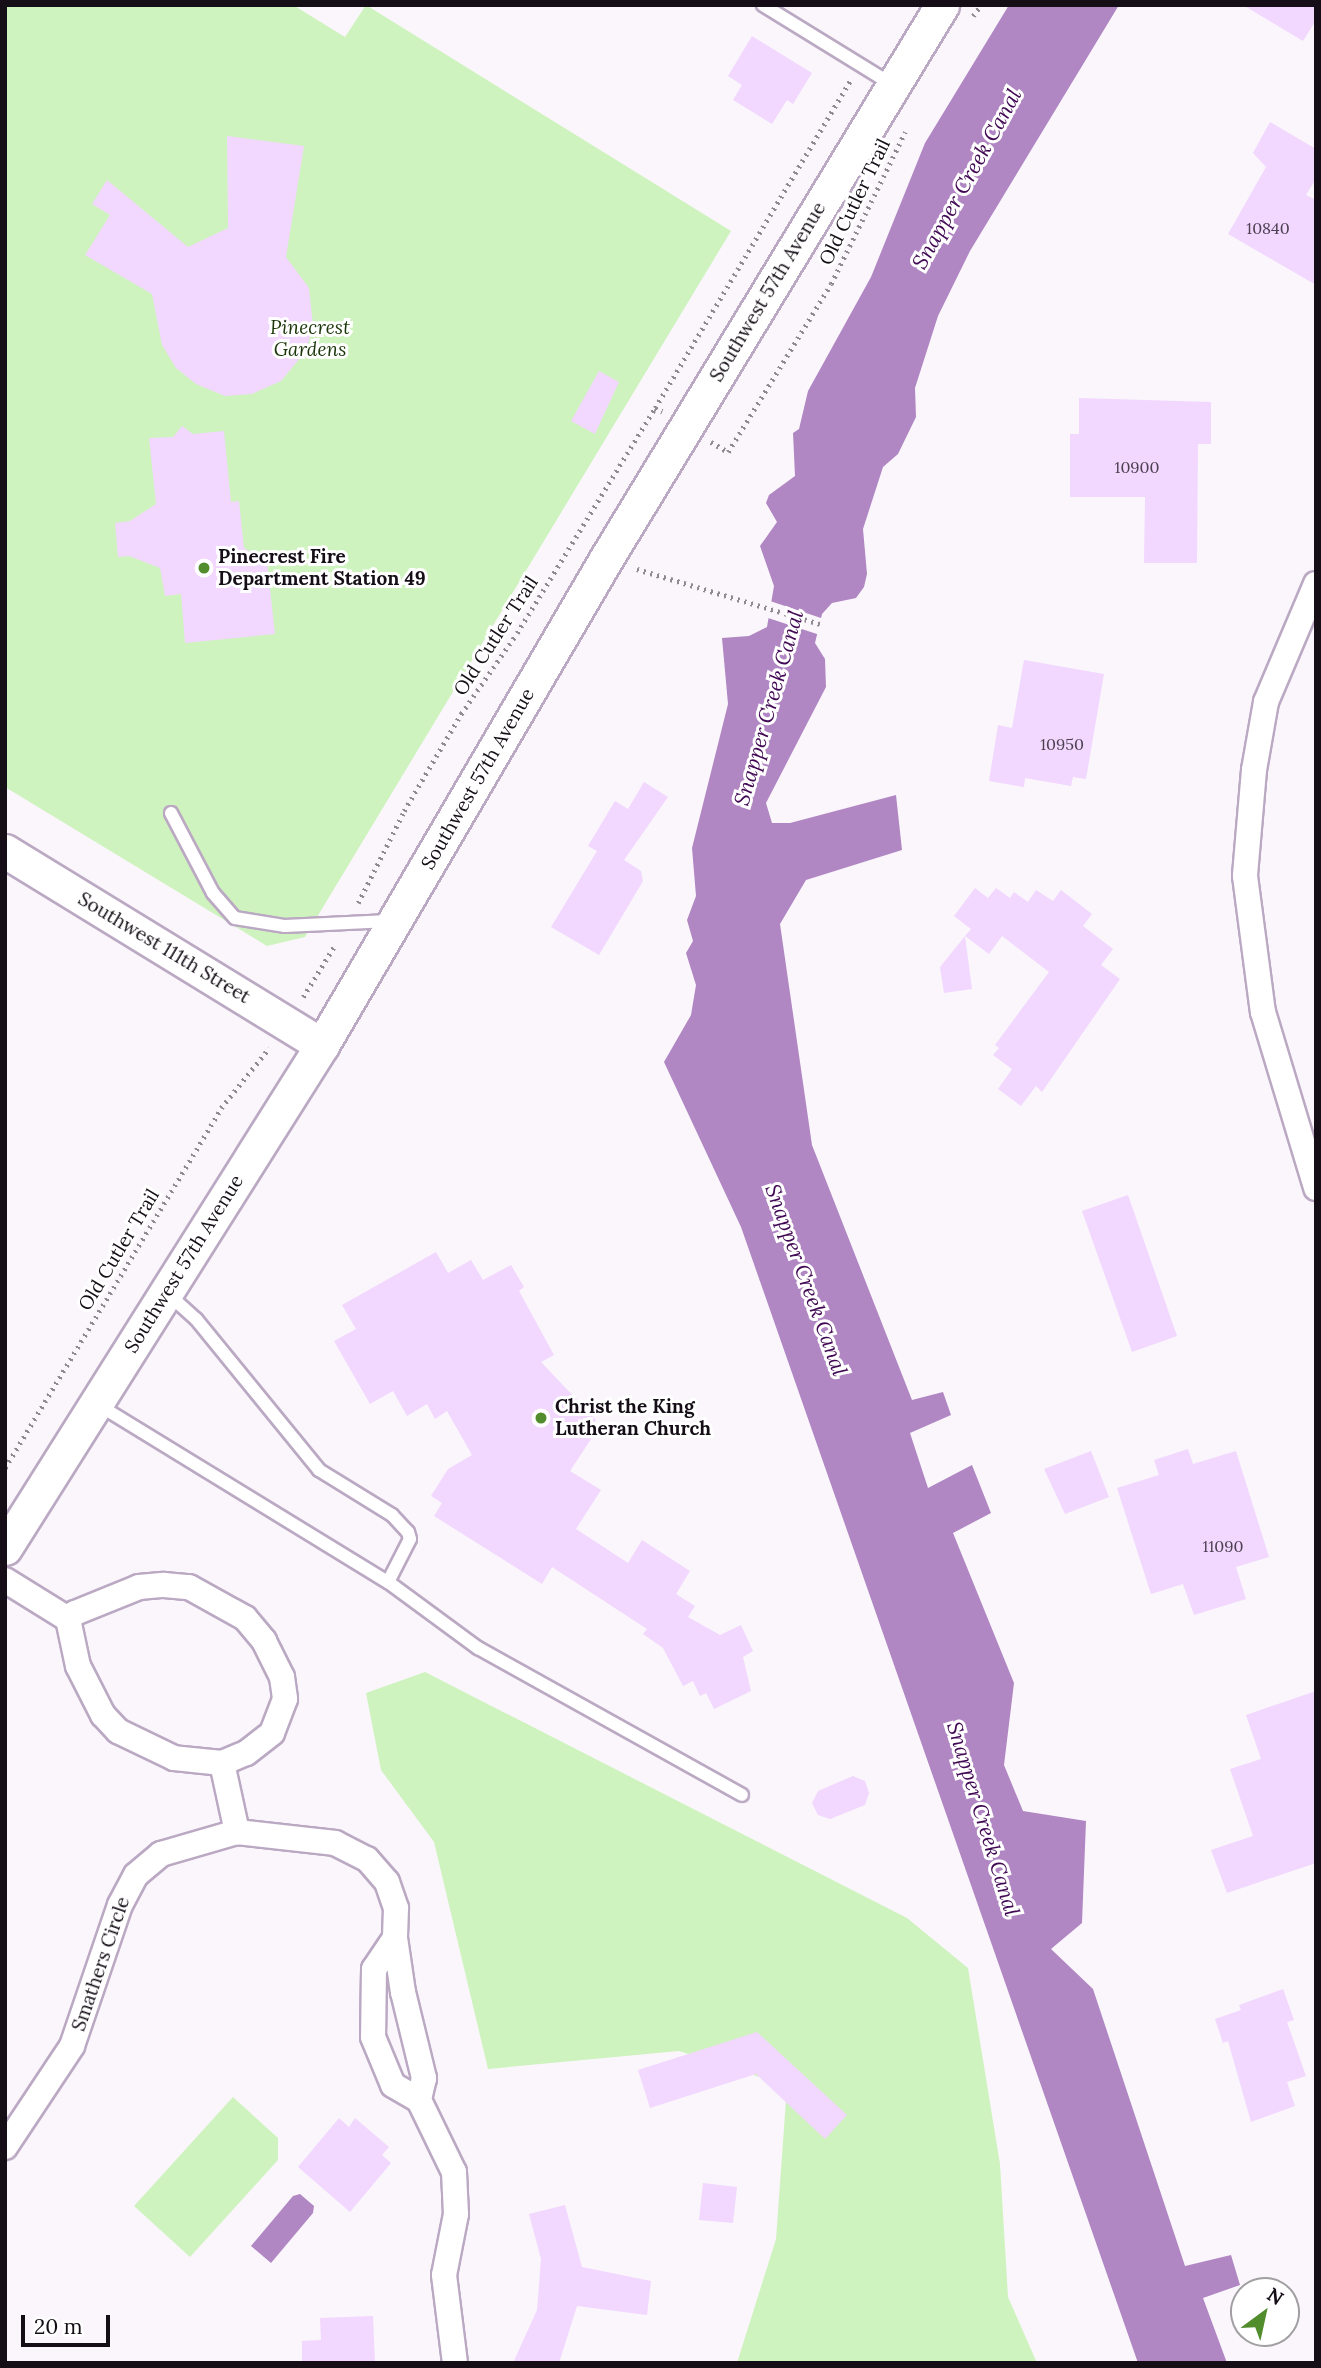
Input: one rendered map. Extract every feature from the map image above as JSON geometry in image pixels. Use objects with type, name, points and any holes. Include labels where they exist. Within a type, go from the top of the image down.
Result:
[{"type":"main road","name":"Southwest 57th Avenue","points":[[5,1548],[323,1045],[606,559],[894,85],[954,17]]},
{"type":"main road","name":"Southwest 111th Street","points":[[5,851],[323,1045]]},
{"type":"street","points":[[1316,584],[1266,702],[1252,783],[1245,876],[1268,1033],[1316,1188]]},
{"type":"street","points":[[5,1580],[68,1619],[78,1666],[103,1715],[118,1731],[174,1758],[222,1763],[246,1754],[272,1733],[285,1699],[277,1665],[245,1618],[189,1587],[164,1585],[139,1587],[106,1598],[68,1619]]},
{"type":"street","points":[[222,1763],[237,1832],[316,1838],[367,1859],[392,1891],[395,1938],[424,2078],[419,2100]]},
{"type":"street","name":"Smathers Circle","points":[[5,2147],[72,2046],[120,1905],[136,1875],[161,1854],[237,1832]]},
{"type":"street","points":[[395,1938],[374,1969],[373,2037],[393,2085],[419,2100],[454,2172],[457,2194],[444,2274],[455,2363]]},
{"type":"lane","points":[[763,5],[894,85]]},
{"type":"lane","points":[[171,813],[213,893],[235,918],[285,926],[396,921]]},
{"type":"lane","points":[[167,1293],[196,1319],[319,1470],[392,1515],[408,1532],[411,1539],[388,1582]]},
{"type":"lane","points":[[97,1404],[388,1582],[478,1648],[742,1795]]},
{"type":"path","points":[[954,17],[981,5]]},
{"type":"path","name":"Old Cutler Trail","points":[[359,902],[427,769],[517,634],[854,76]]},
{"type":"path","name":"Old Cutler Trail","points":[[709,440],[728,452],[831,284],[911,120]]},
{"type":"path","points":[[655,408],[673,417]]},
{"type":"path","points":[[606,559],[820,624]]},
{"type":"path","points":[[315,979],[341,936]]},
{"type":"path","name":"Old Cutler Trail","points":[[5,1468],[221,1108],[266,1053]]},
{"type":"green space","name":"Pinecrest Gardens","points":[[5,5],[293,5],[345,37],[366,5],[731,231],[305,937],[267,946],[5,787]]},
{"type":"green space","points":[[425,1672],[907,1918],[968,1968],[1000,2164],[1008,2297],[1037,2363],[737,2363],[776,2239],[787,2086],[679,2051],[488,2069],[434,1842],[381,1770],[366,1693]]},
{"type":"green space","points":[[233,2097],[278,2138],[278,2160],[190,2257],[134,2206]]},
{"type":"water","name":"Snapper Creek Canal","points":[[1009,5],[1119,5],[970,251],[938,316],[915,388],[916,417],[898,454],[883,467],[863,529],[867,574],[864,587],[856,598],[832,603],[822,614],[815,643],[825,659],[826,687],[766,803],[772,823],[790,823],[896,795],[902,850],[806,880],[780,924],[812,1145],[912,1400],[943,1392],[951,1415],[910,1433],[928,1488],[972,1465],[991,1513],[953,1533],[1014,1683],[1004,1765],[1023,1811],[1086,1821],[1082,1923],[1051,1949],[1093,1989],[1185,2266],[1231,2255],[1238,2277],[1230,2277],[1230,2289],[1203,2298],[1227,2363],[1138,2363],[741,1227],[664,1062],[691,1015],[696,985],[686,953],[693,941],[687,920],[696,896],[692,848],[728,704],[722,638],[749,636],[767,627],[774,586],[760,546],[777,522],[766,503],[769,495],[795,476],[793,433],[799,429],[808,391],[871,277],[925,143]]},
{"type":"water","points":[[300,2194],[314,2206],[313,2213],[271,2263],[251,2246],[293,2196]]},
{"type":"pier","points":[[770,601],[824,619],[820,635],[765,617]]},
{"type":"building","points":[[1243,5],[1316,5],[1316,20],[1303,41]]},
{"type":"building","points":[[752,36],[812,73],[793,104],[787,100],[772,124],[733,100],[742,85],[728,76]]},
{"type":"building","points":[[1270,122],[1316,149],[1316,179],[1306,195],[1316,200],[1316,285],[1228,234],[1266,167],[1253,153]]},
{"type":"building","points":[[227,136],[304,146],[286,257],[309,288],[313,326],[306,351],[281,381],[252,394],[225,396],[196,384],[176,368],[162,345],[152,294],[85,255],[110,215],[92,204],[107,180],[188,247],[228,228]]},
{"type":"building","points":[[599,371],[619,382],[595,434],[571,421]]},
{"type":"building","points":[[1079,398],[1211,402],[1211,444],[1198,444],[1197,563],[1144,563],[1145,497],[1070,497],[1070,434],[1079,434]]},
{"type":"building","points":[[182,426],[193,434],[224,431],[231,502],[239,501],[244,548],[267,562],[275,634],[185,643],[181,594],[165,596],[160,568],[129,556],[118,557],[115,523],[130,521],[156,504],[149,438],[173,437]]},
{"type":"building","points":[[1024,660],[1104,674],[1086,779],[1073,777],[1071,786],[1025,778],[1024,787],[989,781],[998,725],[1012,728]]},
{"type":"building","points":[[644,782],[668,797],[624,860],[641,871],[643,881],[599,955],[551,927],[597,851],[588,846],[615,801],[628,809]]},
{"type":"building","points":[[975,888],[988,898],[996,888],[1010,898],[1014,892],[1028,902],[1036,890],[1053,901],[1061,890],[1092,914],[1083,926],[1113,949],[1101,965],[1120,979],[1042,1092],[1036,1086],[1021,1106],[998,1089],[1012,1069],[993,1055],[999,1048],[995,1045],[1049,972],[1002,936],[989,954],[965,936],[971,929],[954,916]]},
{"type":"building","points":[[965,936],[972,989],[944,993],[940,967]]},
{"type":"building","points":[[1128,1195],[1177,1336],[1132,1352],[1082,1211]]},
{"type":"building","name":"Christ the King Lutheran Church","points":[[436,1252],[448,1273],[471,1260],[483,1280],[511,1265],[524,1287],[519,1291],[554,1355],[541,1362],[596,1420],[589,1427],[595,1433],[570,1471],[601,1490],[576,1529],[628,1563],[642,1540],[690,1571],[676,1594],[695,1606],[688,1617],[720,1635],[741,1625],[753,1651],[743,1657],[751,1691],[714,1709],[706,1693],[700,1696],[693,1681],[683,1686],[663,1648],[643,1634],[647,1629],[552,1567],[542,1584],[434,1516],[442,1503],[431,1496],[448,1469],[472,1455],[447,1411],[435,1419],[427,1404],[407,1416],[393,1391],[370,1404],[334,1341],[356,1329],[342,1305]]},
{"type":"building","points":[[1188,1449],[1193,1464],[1236,1451],[1269,1557],[1236,1567],[1246,1599],[1194,1615],[1183,1584],[1151,1594],[1117,1488],[1159,1475],[1154,1460]]},
{"type":"building","points":[[1091,1451],[1109,1497],[1065,1514],[1044,1469]]},
{"type":"building","points":[[1316,1691],[1316,1863],[1227,1893],[1211,1850],[1253,1836],[1230,1769],[1261,1759],[1246,1715]]},
{"type":"building","points":[[853,1776],[865,1781],[869,1793],[865,1805],[830,1819],[818,1815],[812,1803],[818,1791]]},
{"type":"building","points":[[1283,1989],[1294,2020],[1287,2022],[1306,2076],[1287,2082],[1295,2106],[1251,2122],[1228,2041],[1223,2043],[1215,2019],[1241,2010],[1239,2005]]},
{"type":"building","points":[[757,2032],[847,2115],[825,2139],[756,2074],[650,2108],[638,2070]]},
{"type":"building","points":[[339,2118],[349,2127],[355,2118],[389,2147],[382,2155],[391,2163],[350,2212],[298,2167]]},
{"type":"building","points":[[703,2183],[737,2187],[733,2223],[699,2220]]},
{"type":"building","points":[[565,2205],[582,2267],[651,2281],[647,2315],[577,2306],[559,2363],[513,2363],[537,2310],[541,2259],[529,2214]]},
{"type":"building","points":[[373,2316],[375,2363],[302,2363],[302,2341],[321,2340],[320,2318]]},
{"type":"place","name":"Pinecrest Fire Department Station 49","points":[[204,568]]},
{"type":"place","name":"Christ the King Lutheran Church","points":[[541,1418]]}]
